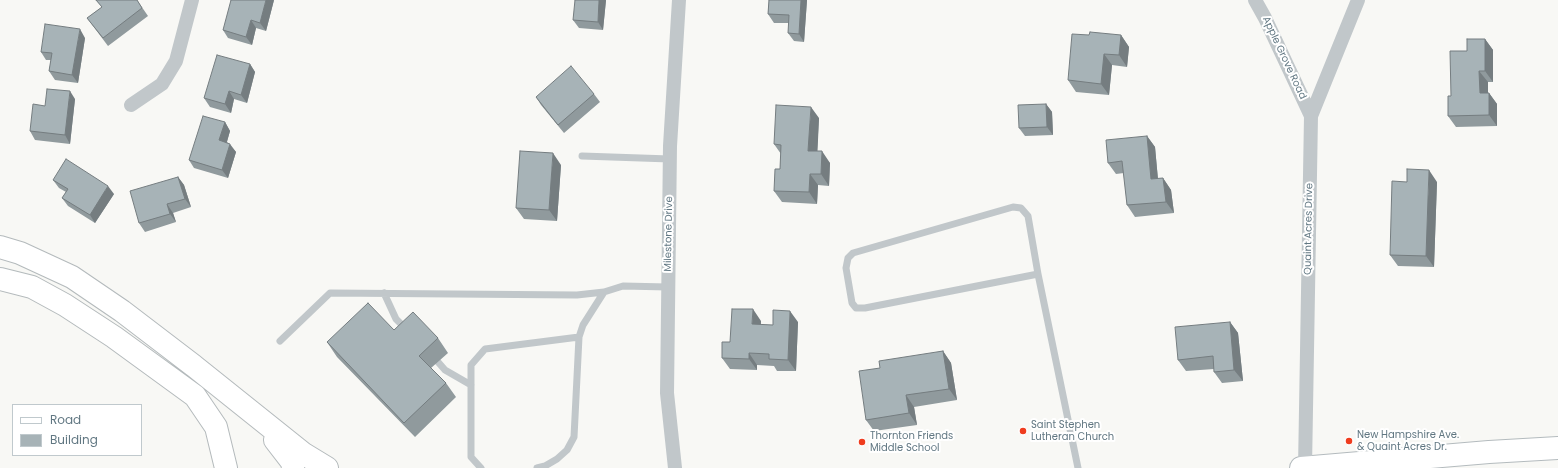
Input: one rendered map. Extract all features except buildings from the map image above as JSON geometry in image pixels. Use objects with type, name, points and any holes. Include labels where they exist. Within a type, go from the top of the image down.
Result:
[{"type":"main road","points":[[0,247],[20,253],[72,277],[122,311],[194,366],[304,454],[327,468]]},
{"type":"main road","points":[[0,279],[32,287],[65,304],[196,396],[216,427],[226,468]]},
{"type":"main road","points":[[260,419],[292,462],[294,468]]},
{"type":"main road","points":[[1301,468],[1489,452],[1558,448]]},
{"type":"street","points":[[132,105],[162,84],[176,61],[192,0]]},
{"type":"street","name":"Milestone Drive","points":[[675,468],[667,393],[670,159],[679,0]]},
{"type":"street","name":"Apple Grove Road","points":[[1255,0],[1266,18],[1311,116]]},
{"type":"street","name":"Quaint Acres Drive","points":[[1305,468],[1311,116],[1358,0]]},
{"type":"lane","points":[[582,156],[670,159]]},
{"type":"lane","points":[[1038,274],[865,308],[856,308],[852,303],[846,268],[848,258],[853,253],[1013,207],[1021,208],[1028,216],[1038,274],[1078,468]]},
{"type":"lane","points":[[280,341],[330,293],[577,295],[604,292],[623,286],[668,287]]},
{"type":"lane","points":[[537,468],[545,466],[557,459],[567,450],[574,437],[579,338],[583,325],[604,292]]},
{"type":"lane","points":[[384,293],[396,319],[412,336]]},
{"type":"lane","points":[[481,468],[471,457],[471,365],[485,350],[579,338]]},
{"type":"lane","points":[[438,362],[445,370],[471,385]]},
{"type":"place","name":"Saint Stephen Lutheran Church","points":[[1023,431]]},
{"type":"place","name":"New Hampshire Ave. & Quaint Acres Dr.","points":[[1349,441]]},
{"type":"place","name":"Thornton Friends Middle School","points":[[862,442]]}]
